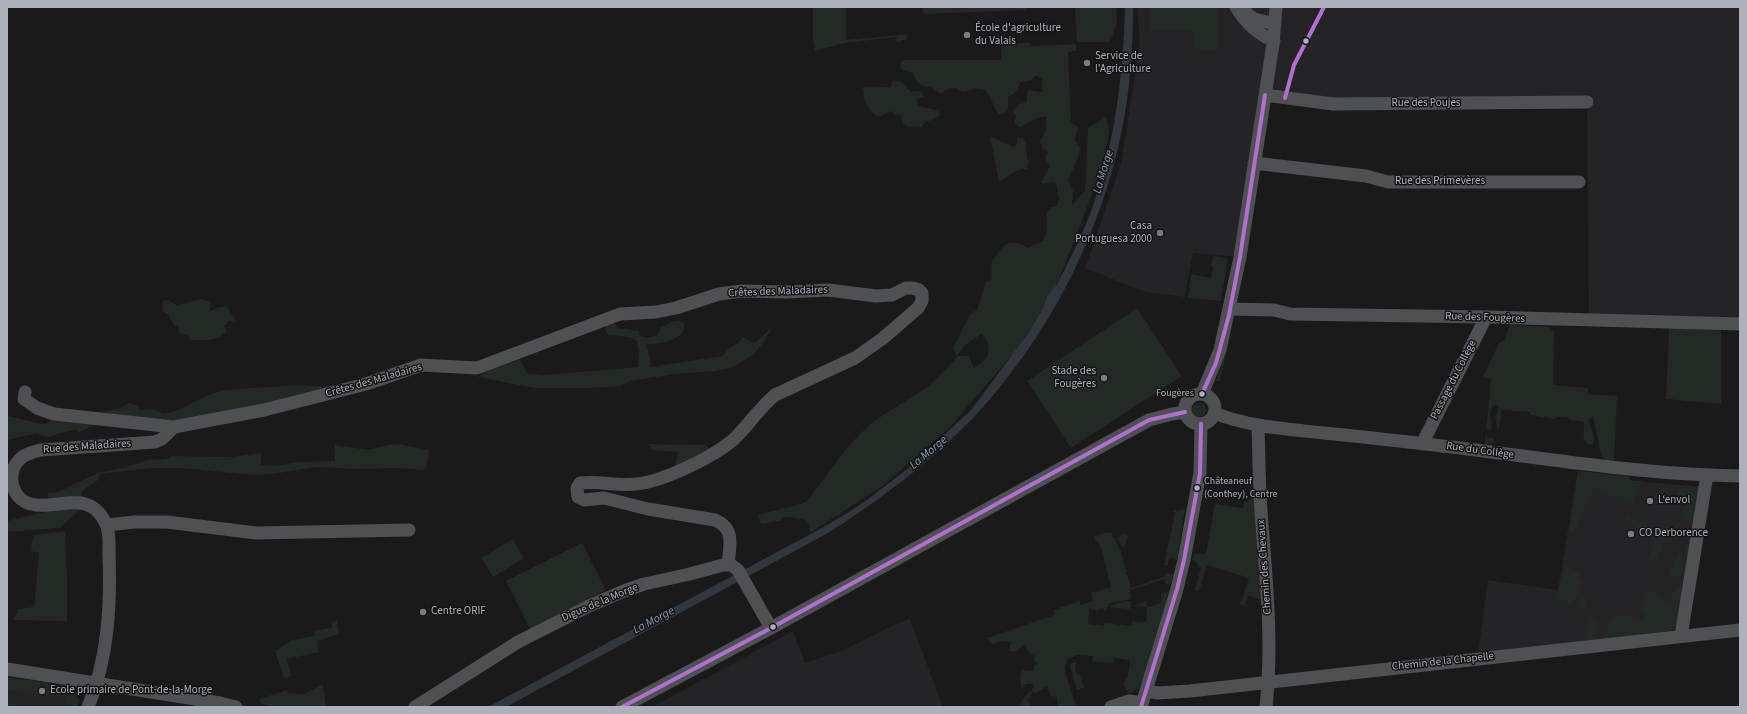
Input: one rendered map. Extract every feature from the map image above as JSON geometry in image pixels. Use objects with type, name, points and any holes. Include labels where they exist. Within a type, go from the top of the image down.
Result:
[{"type":"street","points":[[1236,7],[1252,27],[1262,35],[1274,41]]},
{"type":"street","points":[[1240,7],[1254,19],[1275,24]]},
{"type":"street","points":[[1202,394],[1216,363],[1230,309],[1240,257],[1274,41],[1276,7]]},
{"type":"street","name":"Rue des Poujes","points":[[1265,95],[1333,104],[1587,102]]},
{"type":"street","name":"Rue des Primevères","points":[[1254,163],[1366,176],[1388,182],[1579,182]]},
{"type":"street","name":"Crêtes des Maladaires","points":[[25,392],[24,399],[37,408],[54,414],[174,427],[279,406],[366,384],[421,365],[477,368],[620,314],[656,312],[676,308],[719,294],[742,291],[786,292],[828,290],[876,296],[892,295],[906,288],[919,290],[922,293],[922,301],[918,308],[882,339],[855,358],[775,395],[764,403],[732,440],[704,459],[655,480],[636,484],[587,482],[580,483],[577,488],[578,497],[584,500],[604,498],[648,509],[715,520],[723,523],[729,534],[733,567]]},
{"type":"street","name":"Rue des Fougères","points":[[1230,309],[1274,310],[1290,314],[1482,317],[1740,324]]},
{"type":"street","name":"Passage du Collège","points":[[1422,444],[1482,317]]},
{"type":"street","points":[[1202,394],[1207,396],[1214,403],[1214,414],[1209,421],[1201,424],[1192,422],[1186,416],[1185,412],[1187,400],[1194,395],[1202,394]]},
{"type":"street","points":[[622,707],[771,628],[1149,420],[1185,412]]},
{"type":"street","name":"Rue du Collège","points":[[1214,414],[1258,426],[1422,444],[1597,466],[1706,475],[1739,473]]},
{"type":"street","points":[[1111,707],[1129,701],[1142,705],[1147,691],[1177,589],[1195,506],[1200,473],[1201,424]]},
{"type":"street","name":"Chemin des Chevaux","points":[[1258,426],[1261,512],[1267,583],[1269,682],[1266,707]]},
{"type":"street","name":"Rue des Maladaires","points":[[107,525],[96,509],[84,503],[33,505],[24,503],[17,496],[12,483],[12,470],[19,460],[28,454],[40,450],[155,442],[162,439],[174,427]]},
{"type":"street","points":[[1681,636],[1706,475]]},
{"type":"street","points":[[88,707],[97,684],[107,626],[110,588],[107,525],[134,522],[167,522],[256,532],[332,533],[409,530]]},
{"type":"street","points":[[733,567],[745,581],[771,628]]},
{"type":"street","name":"Digue de la Morge","points":[[415,707],[518,642],[589,606],[644,584],[733,567]]},
{"type":"street","name":"Chemin de la Chapelle","points":[[1147,691],[1158,693],[1190,691],[1740,630]]},
{"type":"street","points":[[7,669],[220,703],[236,707]]},
{"type":"shaded area","points":[[813,7],[846,7],[846,40],[908,34],[906,39],[897,42],[896,37],[845,43],[815,51],[813,39]]},
{"type":"shaded area","points":[[922,7],[1028,7],[1025,10],[926,14],[922,11]]},
{"type":"shaded area","points":[[1075,7],[1116,7],[1117,23],[1110,42],[1077,42]]},
{"type":"shaded area","points":[[1137,7],[1740,7],[1740,324],[1589,321],[1587,103],[1333,104],[1265,95],[1240,257],[1193,253],[1185,297],[1145,292],[1085,268],[1121,164],[1140,42]]},
{"type":"shaded area","points":[[1150,7],[1219,7],[1218,51],[1194,50],[1194,31],[1149,30]]},
{"type":"shaded area","points":[[1001,43],[1029,43],[1031,46],[1076,44],[1076,51],[1068,52],[1071,122],[1078,127],[1075,140],[1080,148],[1078,158],[1068,180],[1073,191],[1072,205],[1085,191],[1088,128],[1106,117],[1109,132],[1102,166],[1057,284],[1021,344],[951,426],[885,484],[810,533],[808,522],[804,519],[786,517],[780,521],[761,524],[758,515],[801,504],[807,501],[843,453],[858,436],[874,421],[929,386],[957,357],[953,348],[970,314],[977,310],[986,282],[991,280],[992,261],[1003,247],[1006,244],[1013,242],[1028,248],[1043,241],[1047,230],[1047,213],[1051,207],[1057,206],[1059,199],[1056,183],[1052,182],[1043,184],[1041,181],[1047,172],[1049,165],[1045,158],[1048,152],[1042,147],[1040,141],[1046,129],[1047,117],[1036,118],[1020,127],[1014,123],[1016,116],[1013,112],[1018,104],[1025,103],[1027,101],[1027,94],[1029,90],[1039,92],[1043,91],[1041,85],[1042,78],[1035,76],[1031,80],[1021,82],[1015,93],[1008,96],[1007,110],[1003,114],[999,114],[989,95],[984,90],[975,89],[962,92],[956,88],[952,88],[941,94],[931,87],[920,85],[915,79],[913,73],[903,70],[900,67],[901,61],[906,60],[1001,60]],"holes":[[[982,334],[989,345],[987,358],[974,368],[969,356],[957,356],[968,343]]]},
{"type":"shaded area","points":[[892,82],[902,82],[911,92],[922,92],[924,97],[916,99],[918,105],[935,110],[941,114],[924,123],[922,127],[906,126],[903,123],[900,114],[897,116],[891,111],[879,117],[876,115],[870,110],[865,102],[863,95],[864,91],[862,88],[869,86],[891,86]]},
{"type":"shaded area","points":[[990,137],[1013,147],[1016,146],[1017,138],[1022,138],[1026,144],[1029,162],[1027,169],[1015,171],[999,182]]},
{"type":"shaded area","points":[[1213,256],[1228,259],[1221,301],[1188,298],[1191,274],[1211,278]]},
{"type":"shaded area","points":[[202,299],[211,302],[210,311],[220,307],[227,307],[235,319],[234,321],[229,321],[224,326],[227,331],[223,335],[215,339],[190,340],[188,336],[180,333],[177,326],[173,324],[168,314],[162,311],[163,301],[168,300],[177,305]]},
{"type":"shaded area","name":"Stade des Fougères","points":[[1137,308],[1182,376],[1071,448],[1027,381]]},
{"type":"shaded area","points":[[680,321],[684,323],[684,329],[677,337],[665,342],[646,345],[650,358],[650,367],[723,356],[743,337],[755,343],[771,329],[763,343],[754,354],[734,367],[715,371],[675,374],[630,381],[621,386],[590,388],[534,388],[478,377],[490,369],[520,360],[527,373],[544,375],[638,367],[639,352],[637,341],[629,337],[608,335],[605,329],[608,322],[615,324],[618,328],[639,331],[640,336],[647,338],[658,335],[661,326],[666,326],[671,322]]},
{"type":"shaded area","points":[[1510,325],[1550,327],[1551,330],[1554,331],[1553,385],[1588,388],[1588,394],[1617,396],[1614,461],[1606,460],[1601,456],[1593,416],[1588,420],[1594,435],[1593,445],[1584,440],[1584,422],[1570,420],[1569,418],[1557,417],[1556,419],[1530,415],[1530,412],[1502,410],[1499,428],[1497,428],[1495,417],[1499,408],[1495,404],[1490,412],[1492,429],[1486,430],[1491,379],[1483,377],[1499,343],[1504,340]]},
{"type":"shaded area","points":[[1669,328],[1721,329],[1721,404],[1666,399]]},
{"type":"shaded area","points":[[1224,357],[1220,381],[1216,381]]},
{"type":"shaded area","points":[[298,385],[344,388],[175,425],[102,418],[105,411],[118,409],[129,403],[138,406],[140,410],[153,409],[164,414],[176,411],[209,395],[224,390]]},
{"type":"shaded area","points":[[1199,403],[1204,405],[1206,410],[1204,415],[1199,417],[1194,415],[1192,410],[1194,405]]},
{"type":"shaded area","points":[[7,416],[46,424],[54,417],[96,424],[80,432],[75,430],[56,434],[50,437],[37,434],[7,440]]},
{"type":"shaded area","points":[[1486,432],[1487,439],[1494,438],[1494,442],[1485,445]]},
{"type":"shaded area","points":[[398,444],[429,450],[427,465],[424,470],[398,468],[355,469],[317,467],[272,474],[253,475],[181,468],[151,468],[100,474],[98,480],[82,491],[81,499],[48,502],[48,493],[58,492],[98,473],[127,467],[147,460],[166,459],[171,456],[230,457],[261,453],[261,465],[276,466],[297,462],[335,461],[335,445],[369,450]]},
{"type":"shaded area","points":[[649,444],[705,445],[710,448],[675,467],[678,452],[652,450]]},
{"type":"shaded area","name":"CO Derborence","points":[[1578,471],[1627,476],[1632,481],[1703,487],[1674,629],[1670,631],[1478,654],[1488,580],[1558,590]]},
{"type":"shaded area","points":[[1578,471],[1627,476],[1632,481],[1641,481],[1632,505],[1594,488],[1573,534],[1569,532]]},
{"type":"shaded area","points":[[1683,485],[1703,487],[1697,526],[1679,517],[1685,505],[1675,500]]},
{"type":"shaded area","points":[[1252,498],[1255,500],[1260,546],[1261,600],[1248,595],[1245,606],[1240,604],[1249,578],[1207,565],[1199,591],[1195,590],[1201,568],[1192,560],[1195,554],[1206,554],[1215,504],[1243,508],[1244,502]]},
{"type":"shaded area","points":[[49,509],[81,509],[60,528],[7,532],[7,521],[45,512]]},
{"type":"shaded area","points":[[1185,509],[1177,559],[1169,558],[1168,565],[1164,565],[1175,513],[1173,511]]},
{"type":"shaded area","points":[[1627,515],[1650,526],[1647,533],[1623,522]]},
{"type":"shaded area","points":[[1677,521],[1680,522],[1670,543],[1665,541],[1655,564],[1647,560],[1663,525],[1673,529]]},
{"type":"shaded area","points":[[1695,529],[1688,553],[1684,555],[1682,572],[1679,576],[1680,579],[1676,580],[1668,576],[1679,553],[1683,554]]},
{"type":"shaded area","points":[[65,531],[67,621],[14,620],[19,609],[34,607],[39,553],[31,551],[33,535]]},
{"type":"shaded area","points":[[1111,532],[1122,554],[1125,569],[1128,570],[1126,572],[1131,588],[1165,576],[1165,573],[1174,574],[1171,584],[1166,584],[1164,579],[1130,590],[1131,599],[1110,603],[1105,610],[1099,609],[1099,611],[1089,609],[1088,624],[1104,626],[1105,623],[1131,626],[1132,621],[1146,622],[1147,607],[1134,606],[1146,601],[1148,607],[1161,603],[1161,594],[1169,591],[1142,682],[1138,689],[1128,694],[1123,683],[1128,676],[1130,660],[1114,658],[1113,663],[1092,661],[1093,656],[1077,655],[1067,660],[1065,664],[1065,670],[1076,707],[1057,707],[1059,705],[1057,702],[1057,697],[1051,696],[1047,686],[1038,693],[1032,692],[1031,697],[1027,699],[1030,703],[1029,707],[1020,707],[1022,700],[1029,692],[1032,691],[1033,684],[1026,684],[1021,690],[1020,675],[1023,670],[1033,671],[1034,665],[1037,664],[1034,661],[1035,656],[1030,654],[1024,645],[1015,652],[1008,651],[1011,642],[1002,641],[993,644],[987,638],[1055,615],[1054,610],[1079,601],[1081,605],[1093,601],[1091,593],[1111,587],[1101,548],[1094,537],[1096,535]]},
{"type":"shaded area","points":[[1124,533],[1128,535],[1124,548],[1117,538]]},
{"type":"shaded area","points":[[513,539],[524,558],[493,577],[481,558]]},
{"type":"shaded area","points":[[582,543],[606,590],[530,629],[506,581]]},
{"type":"shaded area","points":[[1566,566],[1580,573],[1578,578],[1583,580],[1571,607],[1555,599]]},
{"type":"shaded area","points":[[1686,584],[1679,624],[1670,631],[1602,639],[1616,610],[1641,621],[1645,613],[1640,611],[1650,589],[1660,594],[1659,597],[1669,602],[1676,587]]},
{"type":"shaded area","points":[[1580,597],[1588,601],[1582,613],[1574,609]]},
{"type":"shaded area","points":[[1131,601],[1130,609],[1110,607],[1113,604]]},
{"type":"shaded area","points":[[910,619],[943,707],[652,707],[793,631],[805,663],[844,650],[896,624]]},
{"type":"shaded area","points":[[1591,619],[1601,624],[1594,640],[1589,641],[1583,639]]},
{"type":"shaded area","points":[[337,620],[339,634],[317,641],[319,652],[287,659],[291,676],[284,678],[275,651],[292,640],[315,636],[314,631],[332,628],[332,622]]},
{"type":"shaded area","points":[[1076,662],[1075,670],[1080,676],[1084,687],[1077,690],[1070,666],[1072,663]]},
{"type":"shaded area","name":"Ecole primaire de Pont-de-la-Morge","points":[[7,677],[69,686],[77,692],[77,707],[7,707]]},
{"type":"shaded area","points":[[7,677],[69,686],[77,692],[79,701],[77,707],[67,707],[65,698],[7,690]]},
{"type":"shaded area","points":[[323,684],[326,707],[278,707],[261,704],[259,699],[287,690],[288,693],[304,694]]},
{"type":"shaded area","points":[[7,700],[17,701],[19,707],[7,707]]},
{"type":"water","name":"La Morge","points":[[1125,7],[1133,7],[1130,74],[1124,121],[1113,168],[1098,214],[1080,259],[1058,302],[1032,343],[1004,382],[973,418],[940,450],[904,480],[828,533],[506,707],[488,707],[849,512],[911,466],[972,409],[1026,336],[1043,308],[1048,294],[1056,286],[1089,217],[1105,166],[1116,114],[1122,61]]},
{"type":"transit line","points":[[1285,98],[1294,65],[1324,7]]},
{"type":"transit line","points":[[1202,394],[1216,363],[1229,315],[1240,257],[1265,95]]},
{"type":"transit line","points":[[622,707],[771,628],[1149,420],[1185,412]]},
{"type":"transit line","points":[[1141,707],[1177,589],[1184,560],[1200,473],[1201,424]]},
{"type":"place","name":"École d'agriculture du Valais","points":[[967,35]]},
{"type":"place","name":"Service de l'Agriculture","points":[[1087,63]]},
{"type":"place","name":"Casa Portuguesa 2000","points":[[1160,233]]},
{"type":"place","name":"Stade des Fougères","points":[[1104,378]]},
{"type":"place","name":"Fougères","points":[[1202,394]]},
{"type":"place","name":"Châteaneuf (Conthey), Centre","points":[[1197,488]]},
{"type":"place","name":"L‘envol","points":[[1650,501]]},
{"type":"place","name":"CO Derborence","points":[[1631,534]]},
{"type":"place","name":"Centre ORIF","points":[[423,612]]},
{"type":"place","name":"Ecole primaire de Pont-de-la-Morge","points":[[42,691]]}]
